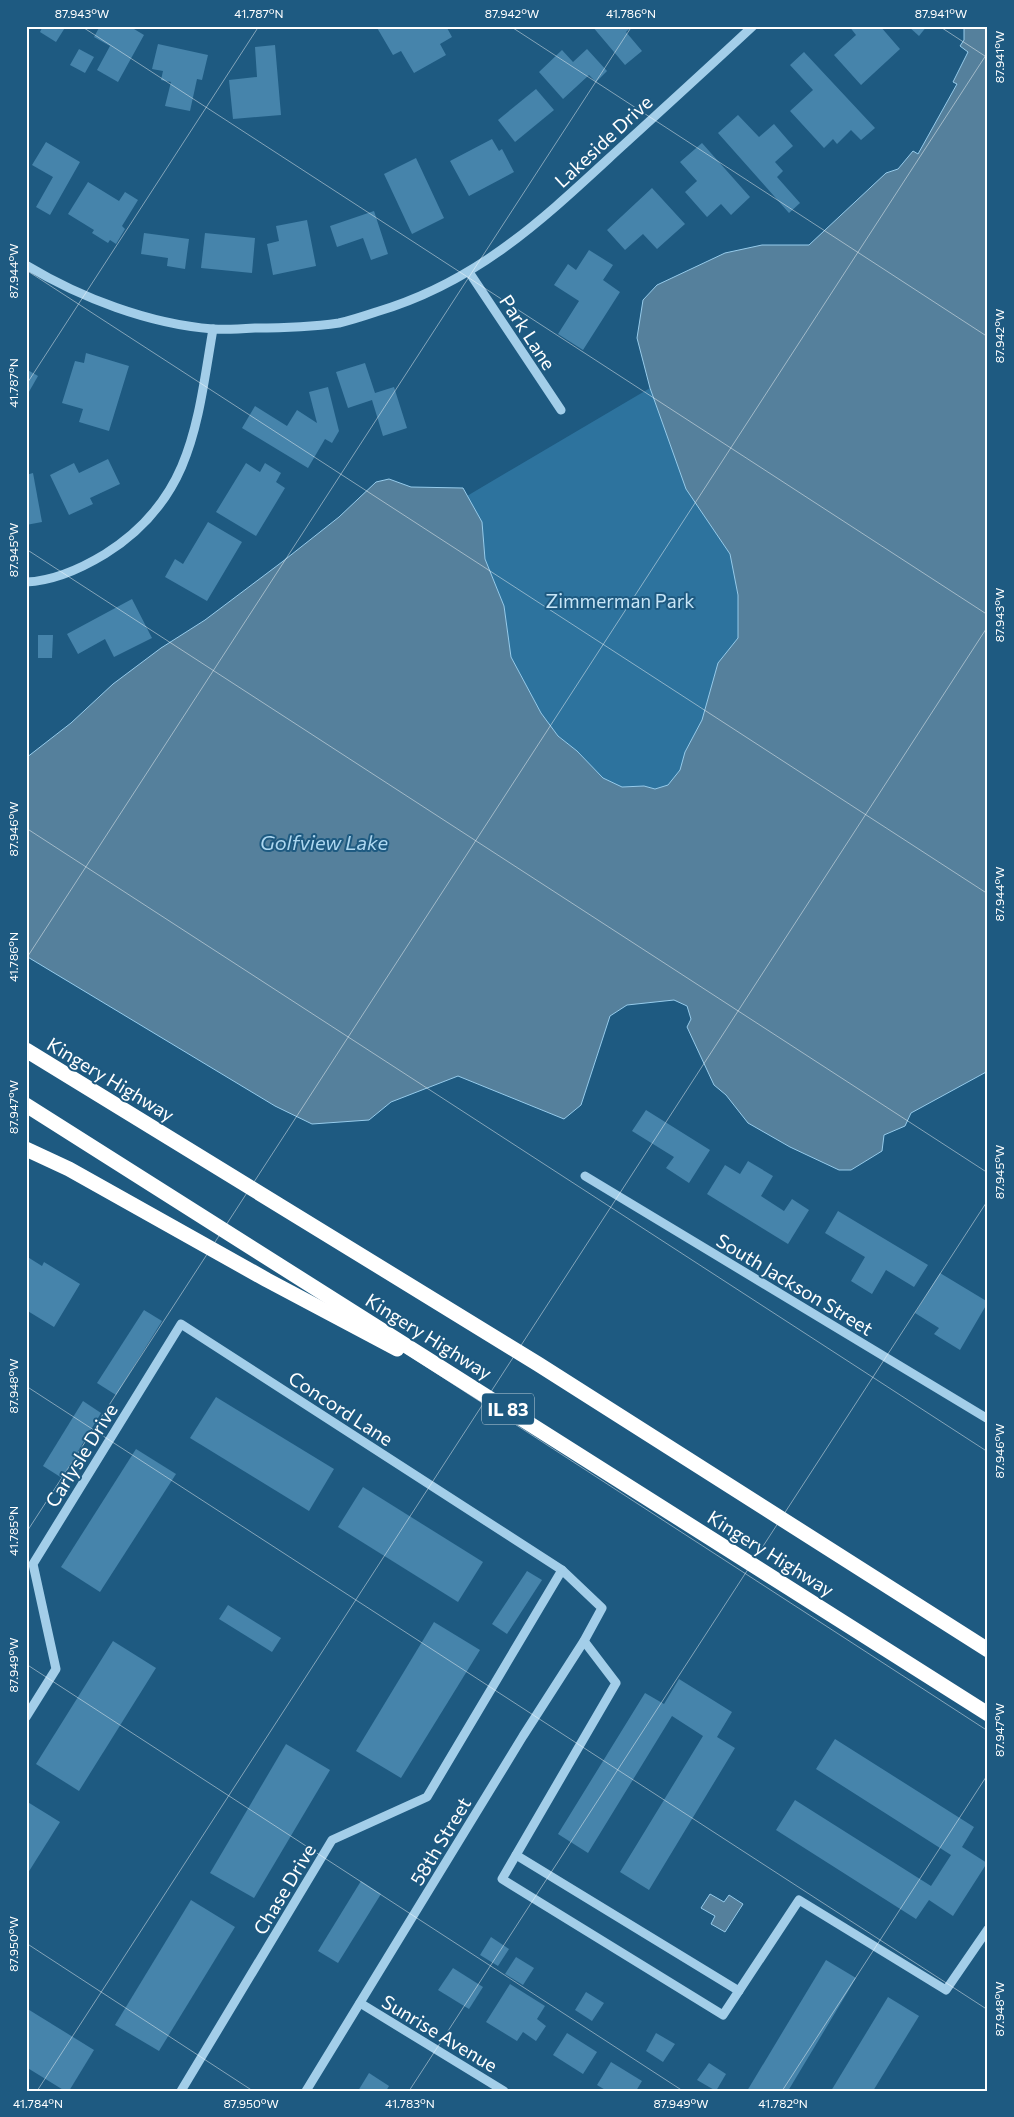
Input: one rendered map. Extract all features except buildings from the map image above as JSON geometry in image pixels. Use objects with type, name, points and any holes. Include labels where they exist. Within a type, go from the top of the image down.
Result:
[{"type":"highway","name":"Kingery Highway","points":[[26,1050],[538,1364],[988,1650]]},
{"type":"highway","name":"Kingery Highway","points":[[26,1105],[988,1714]]},
{"type":"highway","points":[[26,1149],[69,1169],[267,1280],[510,1410]]},
{"type":"street","name":"Lakeside Drive","points":[[26,265],[90,298],[123,310],[158,320],[213,329],[298,328],[341,322],[408,301],[469,272],[511,244],[549,214],[754,26]]},
{"type":"street","name":"Park Lane","points":[[469,272],[561,410]]},
{"type":"street","points":[[26,582],[40,582],[95,560],[122,543],[145,523],[166,498],[180,472],[191,445],[213,329]]},
{"type":"street","name":"South Jackson Street","points":[[585,1176],[988,1419]]},
{"type":"street","name":"Concord Lane","points":[[132,1403],[181,1324],[562,1570]]},
{"type":"street","name":"Carlysle Drive","points":[[26,1717],[56,1669],[33,1564],[132,1403]]},
{"type":"street","name":"58th Street","points":[[306,2091],[518,1744],[584,1641],[602,1608],[562,1570]]},
{"type":"street","name":"Chase Drive","points":[[181,2091],[332,1840],[427,1797],[562,1570]]},
{"type":"street","points":[[584,1641],[616,1683],[502,1879],[723,2015],[799,1900],[946,1990],[988,1929]]},
{"type":"street","points":[[516,1855],[739,1991]]},
{"type":"street","name":"Sunrise Avenue","points":[[360,2003],[504,2091]]},
{"type":"green space","name":"Zimmerman Park","points":[[650,388],[686,489],[730,554],[738,595],[738,638],[718,663],[702,720],[685,752],[680,770],[668,785],[655,789],[644,786],[622,787],[603,778],[577,751],[558,736],[541,713],[511,657],[504,606],[485,559],[482,522],[467,496]]},
{"type":"water","name":"Golfview Lake","points":[[964,26],[988,26],[988,1071],[911,1113],[905,1126],[884,1135],[882,1151],[851,1170],[839,1170],[790,1147],[748,1123],[726,1095],[714,1085],[687,1027],[691,1019],[687,1006],[674,1000],[627,1005],[610,1016],[581,1105],[564,1119],[458,1076],[391,1102],[369,1120],[312,1124],[275,1106],[26,956],[26,758],[71,723],[113,684],[161,648],[205,620],[282,562],[339,517],[376,482],[389,479],[411,487],[463,488],[482,522],[485,559],[504,606],[511,657],[541,713],[558,736],[577,751],[603,778],[622,787],[644,786],[655,789],[668,785],[680,770],[685,752],[702,720],[718,663],[738,638],[738,595],[730,554],[686,489],[650,388],[637,338],[643,300],[657,285],[725,253],[762,245],[809,245],[886,173],[898,169],[913,151],[918,154],[957,84],[953,82],[968,52],[960,46],[964,40]]},
{"type":"water","points":[[710,1894],[724,1902],[729,1895],[743,1904],[725,1932],[711,1924],[715,1916],[701,1908]]}]
